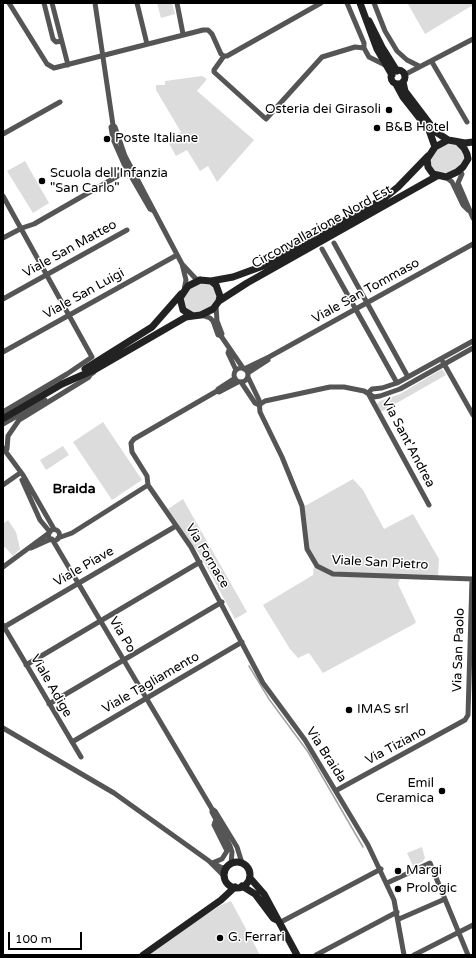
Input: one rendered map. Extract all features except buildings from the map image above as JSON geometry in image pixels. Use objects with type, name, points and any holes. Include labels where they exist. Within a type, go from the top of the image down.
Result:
[{"type":"main road","points":[[360,3],[394,73],[392,80],[401,80]]},
{"type":"main road","points":[[365,16],[365,21],[385,65],[401,80],[406,91],[436,132],[448,140],[465,143],[473,142]]},
{"type":"main road","points":[[401,80],[403,97],[429,130],[435,147]]},
{"type":"main road","name":"Circonvallazione Nord Est","points":[[211,281],[233,277],[263,266],[383,199],[398,187],[435,147],[448,140]]},
{"type":"main road","points":[[458,142],[467,154],[465,163]]},
{"type":"main road","points":[[428,156],[428,167],[437,176]]},
{"type":"main road","points":[[460,170],[465,163],[473,157]]},
{"type":"main road","name":"Circonvallazione Nord Est","points":[[218,303],[247,283],[437,176],[446,176],[460,170]]},
{"type":"main road","points":[[3,418],[62,384],[94,363],[152,327],[183,292],[200,280],[211,281],[220,290],[218,303],[201,315],[186,317],[94,363]]},
{"type":"main road","points":[[183,292],[181,306],[186,313],[193,316]]},
{"type":"main road","points":[[208,908],[225,891],[229,866],[242,863],[248,867],[250,878],[264,894],[277,915],[278,922],[297,955]]},
{"type":"main road","points":[[143,955],[250,878]]},
{"type":"main road","points":[[226,880],[255,894],[272,918],[278,922]]},
{"type":"street","points":[[9,3],[47,64],[54,68],[203,30],[208,30],[224,56]]},
{"type":"street","points":[[44,3],[53,39],[56,42],[61,42]]},
{"type":"street","points":[[52,3],[68,65]]},
{"type":"street","points":[[95,3],[113,125],[130,169],[150,209],[152,210]]},
{"type":"street","points":[[137,3],[147,44]]},
{"type":"street","points":[[177,3],[183,34]]},
{"type":"street","points":[[321,3],[224,56],[214,72],[266,119],[322,57],[350,47],[373,54],[377,49]]},
{"type":"street","points":[[347,3],[364,43],[365,51],[376,61],[385,65]]},
{"type":"street","points":[[374,3],[385,31],[398,51],[407,60],[419,66]]},
{"type":"street","points":[[401,80],[419,66],[432,62],[473,39]]},
{"type":"street","points":[[432,62],[467,122]]},
{"type":"street","points":[[3,134],[60,102]]},
{"type":"street","points":[[130,169],[140,183],[152,210],[176,255],[196,279],[200,280]]},
{"type":"street","points":[[3,238],[22,228],[34,224],[130,169]]},
{"type":"street","points":[[460,170],[462,174],[458,183],[468,210],[473,218]]},
{"type":"street","points":[[446,176],[452,182],[463,205],[468,210]]},
{"type":"street","points":[[3,196],[70,315],[94,363],[89,377],[48,401],[14,425],[8,436],[4,449]]},
{"type":"street","name":"Viale San Matteo","points":[[3,299],[127,230]]},
{"type":"street","points":[[334,243],[408,377]]},
{"type":"street","name":"Viale San Tommaso","points":[[217,391],[218,389],[238,380],[246,372],[268,360],[269,357],[473,244]]},
{"type":"street","points":[[322,249],[396,383]]},
{"type":"street","name":"Viale San Luigi","points":[[3,352],[176,255]]},
{"type":"street","points":[[182,264],[186,280],[183,292]]},
{"type":"street","name":"Viale San Pietro","points":[[218,303],[217,321],[222,334],[221,336],[229,350],[246,372],[259,400],[259,405],[302,506],[307,549],[316,566],[333,574],[473,579]]},
{"type":"street","name":"Viale San Pietro","points":[[201,315],[210,318],[218,336],[221,336]]},
{"type":"street","points":[[368,393],[372,389],[382,388],[408,377],[473,340]]},
{"type":"street","points":[[259,405],[265,401],[322,388],[344,387],[368,393],[374,397],[400,389],[473,348]]},
{"type":"street","name":"Viale San Pietro","points":[[229,350],[228,353],[236,370]]},
{"type":"street","points":[[440,359],[473,415]]},
{"type":"street","points":[[3,418],[67,374],[94,363]]},
{"type":"street","points":[[238,380],[236,370],[246,372]]},
{"type":"street","name":"Viale San Pietro","points":[[238,380],[255,403],[259,405]]},
{"type":"street","name":"Via Fornace","points":[[217,391],[134,439],[131,443],[132,452],[147,476],[148,485],[200,562],[242,642]]},
{"type":"street","name":"Via Sant'Andrea","points":[[368,393],[429,505]]},
{"type":"street","points":[[3,418],[46,400],[48,401]]},
{"type":"street","points":[[3,442],[4,449],[19,472],[23,475],[54,535]]},
{"type":"street","points":[[3,485],[19,472]]},
{"type":"street","points":[[3,567],[31,548],[54,535],[73,531],[148,485]]},
{"type":"street","name":"Viale Piave","points":[[4,626],[176,526]]},
{"type":"street","name":"Via Po","points":[[54,535],[61,553],[78,583],[212,809]]},
{"type":"street","points":[[26,665],[101,622],[200,562]]},
{"type":"street","name":"Via San Paolo","points":[[465,720],[468,715],[473,579]]},
{"type":"street","points":[[49,704],[222,602]]},
{"type":"street","name":"Viale Adige","points":[[4,626],[81,757]]},
{"type":"street","name":"Viale Tagliamento","points":[[72,742],[242,642]]},
{"type":"street","name":"Via Braida","points":[[242,642],[263,683],[305,740],[336,790],[381,869],[387,882],[399,919],[404,955]]},
{"type":"street","name":"Via Tiziano","points":[[336,790],[465,720]]},
{"type":"street","points":[[3,728],[114,793],[210,862],[222,868],[229,866],[232,852],[212,812],[212,809]]},
{"type":"street","points":[[212,809],[215,810],[237,847],[242,863]]},
{"type":"street","points":[[210,862],[222,859],[227,850],[214,825],[216,819]]},
{"type":"street","points":[[210,862],[226,880]]},
{"type":"street","points":[[387,882],[430,863],[468,955]]},
{"type":"street","points":[[278,922],[381,869]]},
{"type":"street","points":[[399,919],[445,899]]},
{"type":"street","points":[[316,955],[397,912]]},
{"type":"street","points":[[414,955],[473,925]]},
{"type":"shaded area","points":[[157,3],[172,3],[175,14],[161,18]]},
{"type":"shaded area","points":[[473,3],[473,5],[425,34],[408,4]]},
{"type":"shaded area","points":[[202,76],[207,79],[197,91],[254,140],[217,182],[208,166],[200,171],[187,150],[176,156],[167,140],[181,132],[156,90],[156,85],[165,85],[165,81]]},
{"type":"shaded area","points":[[446,144],[455,144],[464,151],[465,158],[461,165],[455,170],[441,174],[435,172],[430,162],[431,155],[437,149]]},
{"type":"shaded area","points":[[25,161],[49,203],[33,213],[7,171]]},
{"type":"shaded area","points":[[204,282],[213,285],[217,297],[214,304],[202,312],[194,313],[185,307],[182,301],[184,294],[195,285]]},
{"type":"shaded area","points":[[442,369],[446,375],[381,412],[377,404],[380,401],[400,394]]},
{"type":"shaded area","points":[[103,422],[142,480],[112,500],[73,442]]},
{"type":"shaded area","points":[[63,446],[69,455],[46,470],[40,460]]},
{"type":"shaded area","points":[[353,479],[363,490],[384,529],[413,514],[439,559],[438,577],[401,576],[398,584],[416,622],[323,673],[309,653],[298,658],[290,649],[263,605],[313,575],[314,565],[307,543],[303,507]]},
{"type":"shaded area","points":[[183,499],[247,612],[235,619],[202,558],[168,509]]},
{"type":"shaded area","points":[[8,520],[16,532],[20,549],[13,556],[5,547],[3,548],[3,524]]},
{"type":"shaded area","points":[[422,847],[425,858],[422,862],[413,866],[407,853]]},
{"type":"shaded area","points":[[231,901],[260,955],[145,955],[221,905]]},
{"type":"waterway","points":[[249,666],[269,699],[308,752],[363,847]]},
{"type":"place","name":"Osteria dei Girasoli","points":[[389,110]]},
{"type":"place","name":"B&B Hotel","points":[[377,128]]},
{"type":"place","name":"Poste Italiane","points":[[107,139]]},
{"type":"place","name":"Scuola dell'Infanzia \"San Carlo\"","points":[[42,181]]},
{"type":"place","name":"IMAS srl","points":[[349,710]]},
{"type":"place","name":"Emil Ceramica","points":[[442,791]]},
{"type":"place","name":"Margi","points":[[398,871]]},
{"type":"place","name":"Prologic","points":[[398,889]]},
{"type":"place","name":"G. Ferrari","points":[[220,938]]},
{"type":"district","name":"Braida","points":[[74,489]]}]
